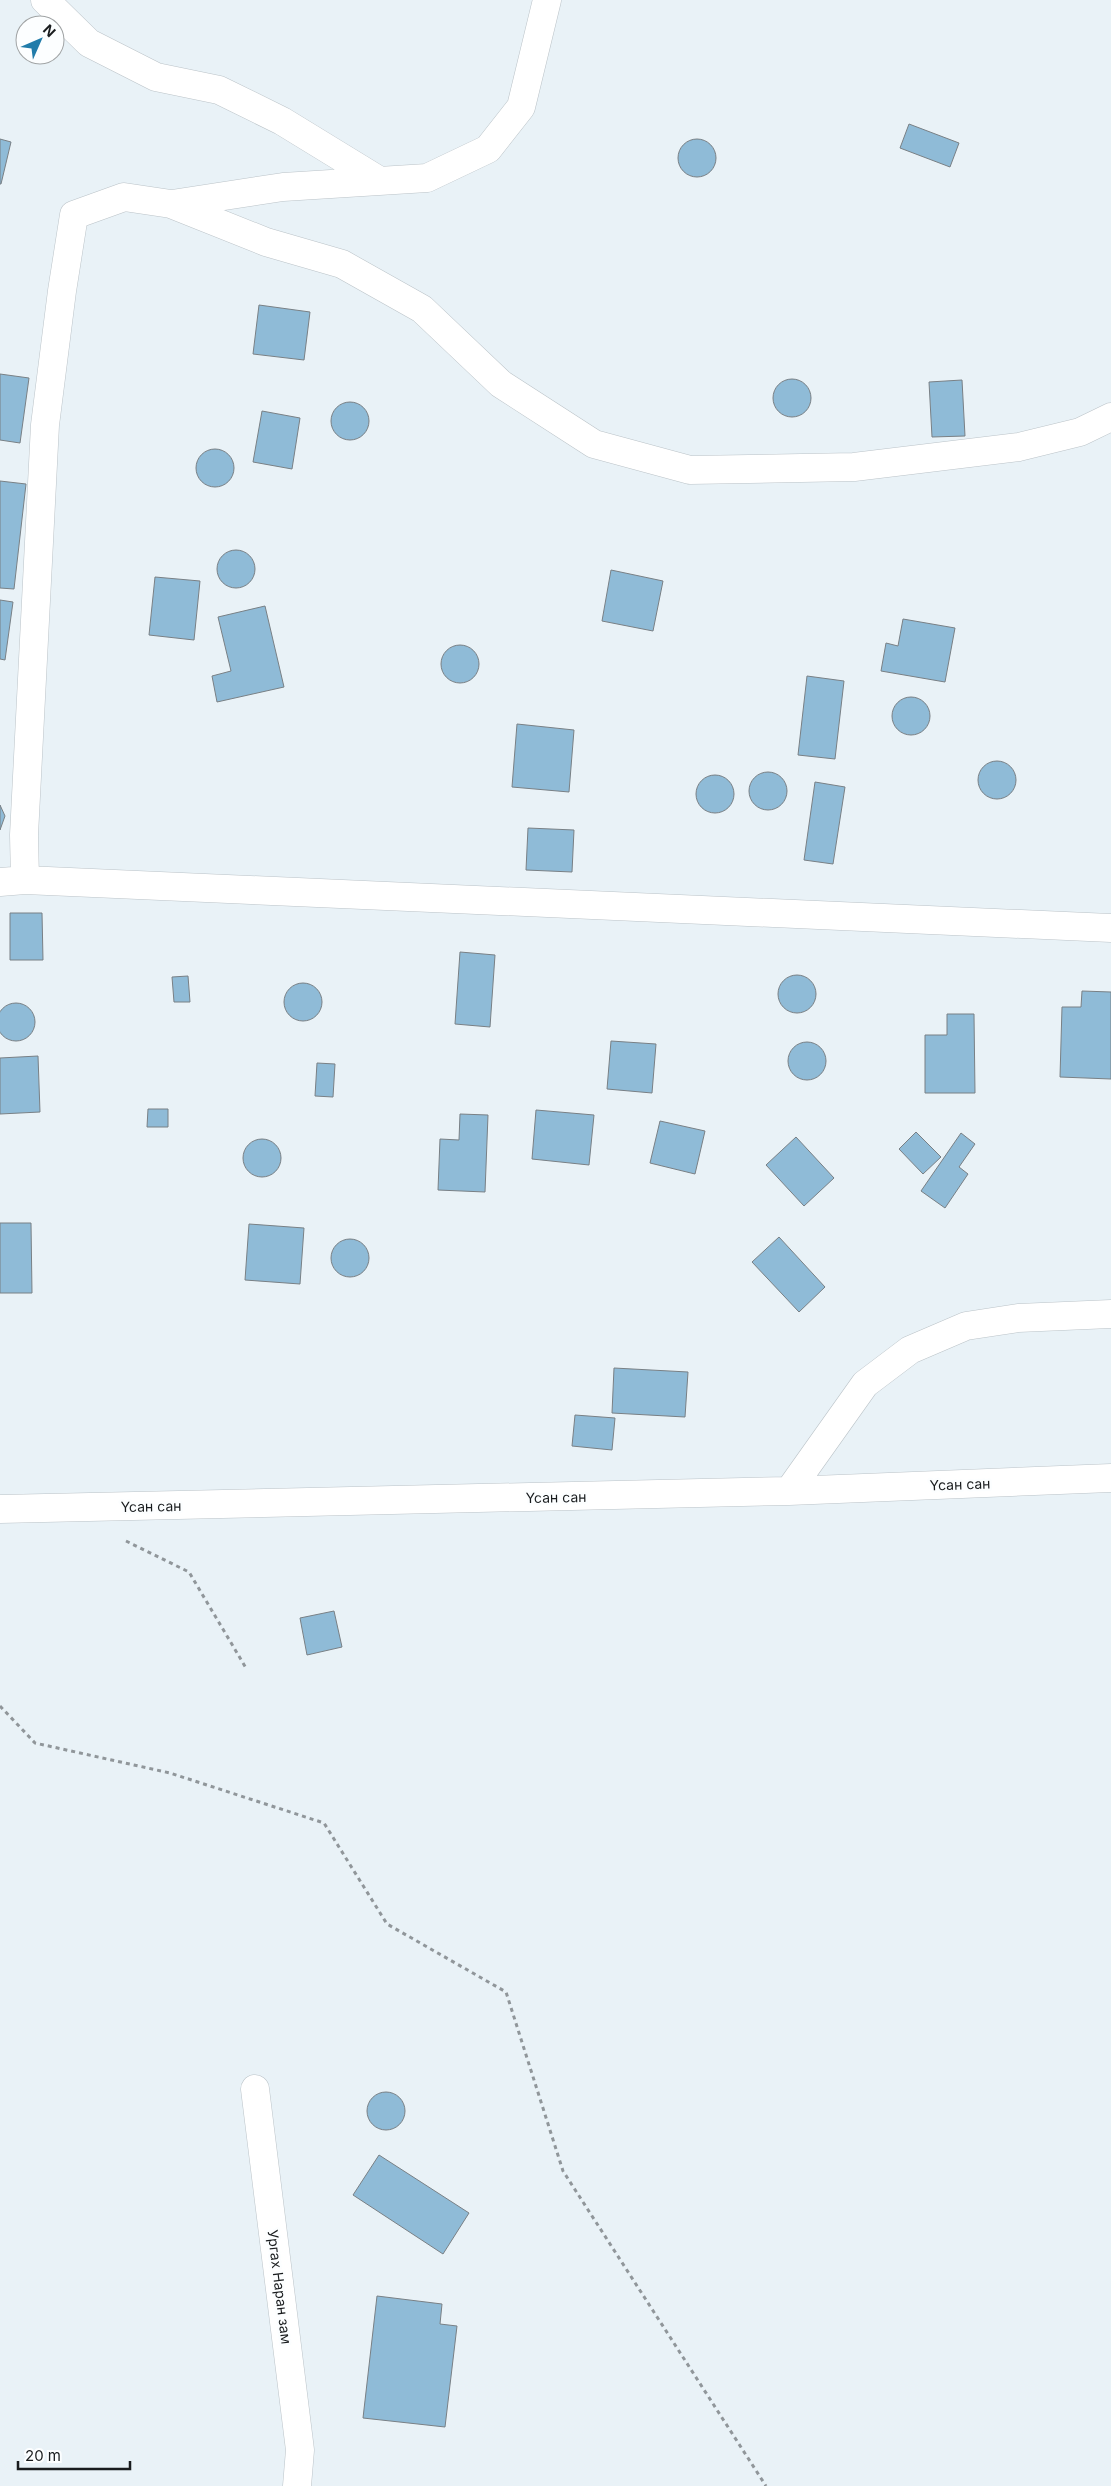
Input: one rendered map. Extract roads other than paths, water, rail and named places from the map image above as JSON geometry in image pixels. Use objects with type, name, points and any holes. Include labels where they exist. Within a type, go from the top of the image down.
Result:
[{"type":"street","points":[[45,0],[88,43],[156,77],[219,90],[282,120],[380,181]]},
{"type":"street","points":[[171,204],[283,187],[427,178],[488,149],[521,107],[544,4],[547,0]]},
{"type":"street","points":[[1111,417],[1080,432],[1019,447],[854,467],[690,470],[594,444],[501,384],[422,309],[342,264],[266,242],[171,204],[124,197],[74,215],[45,425],[24,835],[12,881],[1111,928]]},
{"type":"street","points":[[790,1491],[866,1384],[910,1350],[966,1326],[1018,1318],[1111,1314]]},
{"type":"street","name":"Үсан сан","points":[[0,1510],[790,1491],[1111,1478]]},
{"type":"street","name":"Ургах Наран зам","points":[[256,2089],[300,2450],[297,2486]]}]
